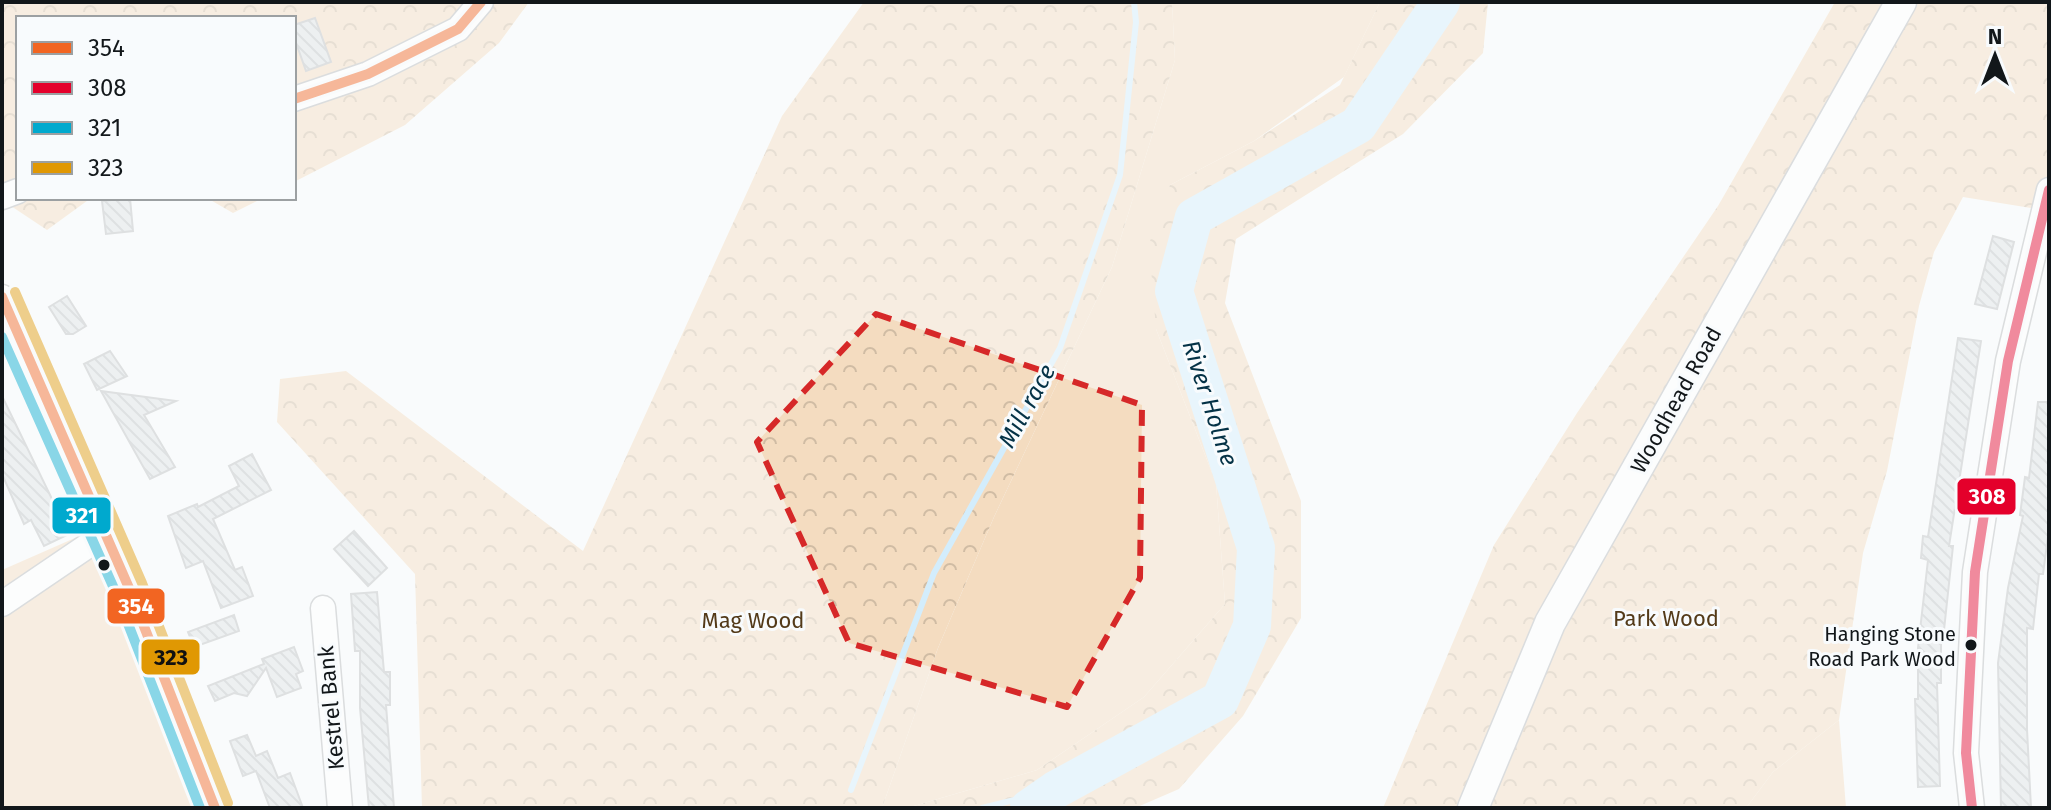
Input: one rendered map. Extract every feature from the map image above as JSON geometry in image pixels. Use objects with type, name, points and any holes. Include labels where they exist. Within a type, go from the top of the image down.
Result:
[{"type":"main road","name":"Woodhead Road","points":[[1473,808],[1550,623],[1901,2]]},
{"type":"street","points":[[296,98],[368,74],[458,29],[481,2]]},
{"type":"street","points":[[1972,808],[1966,753],[1975,572],[2008,361],[2049,190]]},
{"type":"street","points":[[2,297],[129,588],[215,808]]},
{"type":"street","points":[[2,604],[105,534]]},
{"type":"street","name":"Kestrel Bank","points":[[323,608],[340,808]]},
{"type":"highlighted area","points":[[876,314],[1142,405],[1140,578],[1067,707],[849,643],[757,442]]},
{"type":"green space","points":[[2,2],[529,2],[499,43],[405,125],[296,181],[296,16],[16,16],[16,200],[88,200],[47,230],[2,200]]},
{"type":"green space","name":"Mag Wood","points":[[864,2],[1172,2],[1175,60],[1112,267],[994,517],[938,648],[882,808],[422,808],[415,574],[277,422],[280,379],[346,371],[583,551],[782,116]]},
{"type":"green space","points":[[1172,2],[1380,2],[1344,77],[1254,141],[1170,185],[1156,329],[1216,483],[1225,604],[1144,697],[1037,770],[907,808],[882,808],[938,648],[994,517],[1112,267],[1175,60]]},
{"type":"green space","points":[[1380,2],[1488,2],[1483,53],[1403,134],[1236,239],[1225,303],[1301,501],[1301,618],[1243,716],[1179,789],[1135,808],[907,808],[1037,770],[1144,697],[1225,604],[1216,483],[1156,329],[1149,244],[1170,185],[1254,141],[1340,85]]},
{"type":"green space","name":"Park Wood","points":[[1835,2],[2049,2],[2049,211],[1963,197],[1934,252],[1919,306],[1887,471],[1863,553],[1839,720],[1773,772],[1746,808],[1383,808],[1494,545],[1577,413],[1718,206]]},
{"type":"green space","points":[[210,200],[259,200],[233,213]]},
{"type":"green space","points":[[84,534],[194,808],[2,808],[2,570]]},
{"type":"green space","points":[[1839,720],[1846,808],[1746,808],[1773,772]]},
{"type":"building","points":[[315,18],[331,62],[306,71],[296,43],[296,24]]},
{"type":"building","points":[[130,200],[133,231],[106,234],[102,201]]},
{"type":"building","points":[[1993,236],[2014,242],[1997,309],[1975,304]]},
{"type":"building","points":[[67,296],[86,326],[73,334],[66,334],[49,307]]},
{"type":"building","points":[[1958,338],[1981,341],[1949,546],[1953,546],[1944,630],[1941,630],[1941,683],[1937,683],[1940,786],[1918,787],[1915,699],[1918,699],[1918,648],[1928,560],[1921,558],[1923,536],[1928,537]]},
{"type":"building","points":[[110,351],[127,376],[97,390],[84,364]]},
{"type":"building","points":[[101,391],[176,401],[144,415],[175,467],[150,479]]},
{"type":"building","points":[[2,396],[69,534],[44,546],[31,520],[24,524],[2,474]]},
{"type":"building","points":[[2038,402],[2049,402],[2049,529],[2043,574],[2039,574],[2033,629],[2027,628],[2031,808],[2001,808],[1998,663],[2008,588],[2023,516],[2020,515],[2025,477],[2029,478]]},
{"type":"building","points":[[252,454],[271,490],[213,519],[235,570],[242,567],[253,596],[221,608],[203,561],[186,568],[168,516],[197,504],[198,507],[239,486],[229,466]]},
{"type":"building","points":[[354,531],[387,568],[368,586],[334,549]]},
{"type":"building","points":[[377,592],[384,672],[390,672],[390,705],[386,705],[394,808],[369,808],[360,708],[360,651],[355,651],[351,594]]},
{"type":"building","points":[[234,615],[239,631],[194,647],[188,632]]},
{"type":"building","points":[[294,647],[303,671],[296,674],[301,688],[277,697],[266,668],[247,696],[234,693],[215,701],[208,686],[264,664],[262,659]]},
{"type":"building","points":[[247,735],[256,756],[267,751],[278,778],[290,773],[303,808],[270,808],[256,771],[243,776],[230,741]]},
{"type":"waterway","name":"Mill race","points":[[851,790],[934,573],[1060,348],[1120,175],[1136,22],[1134,2]]},
{"type":"waterway","name":"River Holme","points":[[1029,808],[1055,790],[1220,700],[1252,626],[1256,548],[1174,291],[1194,217],[1358,125],[1441,2]]},
{"type":"waterway","name":"Mill race","points":[[982,808],[1055,790]]},
{"type":"transit line","name":"354","points":[[296,98],[368,74],[458,29],[481,2]]},
{"type":"transit line","name":"308","points":[[1972,808],[1966,753],[1975,572],[2008,361],[2049,190]]},
{"type":"transit line","name":"323","points":[[15,292],[142,583],[228,803]]},
{"type":"transit line","name":"354","points":[[2,297],[129,588],[215,808]]},
{"type":"transit line","name":"321","points":[[2,337],[116,593],[200,808]]},
{"type":"place","name":"Hanging Stone Road Park Wood","points":[[1971,645]]}]
